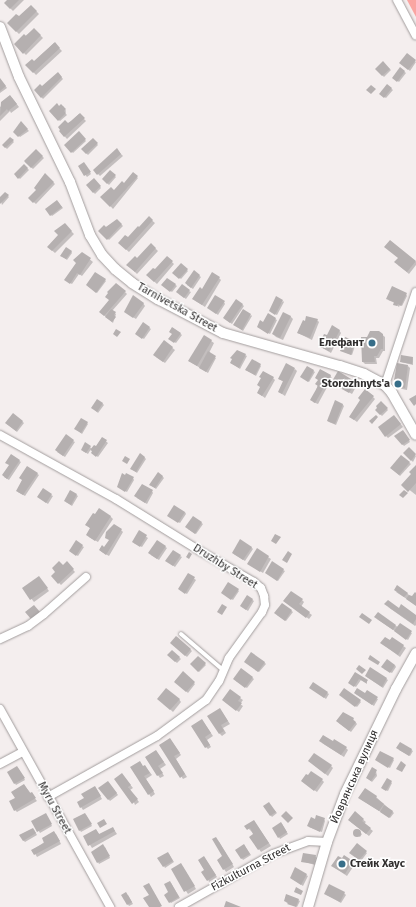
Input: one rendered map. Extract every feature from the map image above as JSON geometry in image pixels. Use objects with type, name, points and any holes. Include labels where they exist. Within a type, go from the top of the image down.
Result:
[{"type":"street","points":[[398,0],[416,35]]},
{"type":"street","name":"Tarnivetska Street","points":[[0,27],[19,77],[70,182],[90,235],[102,255],[115,268],[132,283],[158,299],[223,333],[340,366],[364,374],[385,385]]},
{"type":"street","points":[[416,292],[385,385],[392,393],[416,435]]},
{"type":"street","name":"Druzhby Street","points":[[0,435],[116,498],[200,551],[254,582],[261,588],[265,605],[262,612],[229,658],[219,681],[206,700],[157,736],[48,797]]},
{"type":"street","points":[[0,640],[28,626],[86,577]]},
{"type":"street","name":"Йоврянська вулиця","points":[[308,907],[327,842],[345,794],[396,689],[416,653]]},
{"type":"street","name":"Myru Street","points":[[0,709],[110,907]]},
{"type":"street","points":[[0,764],[23,752]]},
{"type":"street","name":"Fizkulturna Street","points":[[178,907],[273,854],[308,841],[327,842]]},
{"type":"lane","points":[[181,634],[223,670]]},
{"type":"shaded area","points":[[407,0],[416,0],[416,17]]},
{"type":"building","points":[[7,0],[19,0],[10,9],[4,3]]},
{"type":"building","points":[[31,5],[37,11],[16,32],[7,23],[16,14],[19,16]]},
{"type":"building","points":[[34,28],[41,35],[23,54],[14,44],[24,34],[26,36]]},
{"type":"building","points":[[55,42],[60,48],[33,73],[25,65],[32,59],[34,61]]},
{"type":"building","points":[[407,53],[416,60],[408,70],[399,63]]},
{"type":"building","points":[[383,61],[390,69],[382,76],[375,69]]},
{"type":"building","points":[[400,67],[405,71],[397,82],[392,78]]},
{"type":"building","points":[[58,72],[62,77],[41,98],[34,90],[40,84],[42,86]]},
{"type":"building","points":[[0,78],[6,86],[0,91]]},
{"type":"building","points":[[387,84],[392,88],[384,98],[379,94]]},
{"type":"building","points":[[371,85],[376,89],[371,94],[366,90]]},
{"type":"building","points":[[10,95],[17,104],[8,111],[7,109],[0,116],[1,102]]},
{"type":"building","points":[[57,103],[59,106],[61,104],[66,109],[64,111],[66,113],[58,121],[49,111]]},
{"type":"building","points":[[80,113],[85,118],[64,137],[59,131],[60,130],[58,127],[65,120],[68,123]]},
{"type":"building","points":[[21,121],[28,129],[18,137],[13,132]]},
{"type":"building","points":[[79,131],[86,139],[71,153],[64,145]]},
{"type":"building","points":[[10,137],[14,140],[5,148],[2,145]]},
{"type":"building","points":[[93,138],[98,143],[86,154],[81,149]]},
{"type":"building","points":[[117,148],[121,154],[97,175],[93,170]]},
{"type":"building","points":[[36,149],[43,156],[31,168],[24,161]]},
{"type":"building","points":[[84,162],[91,172],[84,176],[78,166]]},
{"type":"building","points":[[24,164],[28,168],[18,179],[14,174]]},
{"type":"building","points":[[110,170],[116,175],[107,184],[102,179]]},
{"type":"building","points":[[133,172],[138,176],[110,207],[100,197],[111,187],[114,190],[122,181],[124,183]]},
{"type":"building","points":[[45,173],[54,182],[33,203],[28,198],[36,190],[34,188]]},
{"type":"building","points":[[94,178],[101,186],[93,193],[86,185]]},
{"type":"building","points":[[5,192],[9,195],[0,204],[0,197]]},
{"type":"building","points":[[57,200],[62,207],[50,216],[45,209]]},
{"type":"building","points":[[149,216],[153,220],[126,250],[118,243],[125,235],[128,237]]},
{"type":"building","points":[[117,219],[122,224],[107,240],[98,231],[104,225],[106,227]]},
{"type":"building","points":[[65,223],[72,231],[52,251],[47,247],[58,235],[54,231]]},
{"type":"building","points":[[390,240],[416,261],[407,272],[394,262],[398,258],[384,247]]},
{"type":"building","points":[[151,243],[156,248],[135,272],[126,265],[135,256],[137,258]]},
{"type":"building","points":[[66,247],[72,251],[66,259],[60,256]]},
{"type":"building","points":[[82,252],[91,258],[80,275],[77,273],[70,284],[64,280],[76,263],[73,260]]},
{"type":"building","points":[[167,256],[173,261],[154,282],[146,275],[153,268],[155,269]]},
{"type":"building","points":[[181,263],[188,269],[179,279],[172,273]]},
{"type":"building","points":[[194,270],[200,275],[191,288],[185,283]]},
{"type":"building","points":[[95,272],[106,279],[96,293],[86,285]]},
{"type":"building","points":[[212,272],[220,277],[202,305],[192,299],[200,287],[202,289]]},
{"type":"building","points":[[167,278],[176,284],[170,292],[161,285]]},
{"type":"building","points":[[116,283],[126,291],[104,316],[99,312],[109,300],[105,297],[108,293],[107,292]]},
{"type":"building","points":[[182,284],[190,290],[184,298],[176,292]]},
{"type":"building","points":[[392,286],[407,293],[401,306],[398,304],[397,306],[393,305],[394,302],[386,299]]},
{"type":"building","points":[[133,295],[144,303],[133,318],[124,312]]},
{"type":"building","points":[[215,295],[225,301],[216,314],[207,308]]},
{"type":"building","points":[[276,296],[283,300],[275,315],[269,311]]},
{"type":"building","points":[[236,299],[243,304],[230,323],[223,318]]},
{"type":"building","points":[[111,309],[116,312],[114,315],[116,317],[112,322],[105,317]]},
{"type":"building","points":[[243,309],[251,314],[242,330],[233,325]]},
{"type":"building","points":[[283,312],[291,316],[280,338],[272,334]]},
{"type":"building","points":[[268,313],[276,318],[268,334],[257,327],[260,320],[263,322]]},
{"type":"building","points":[[306,316],[318,319],[310,338],[297,333],[303,320],[305,321]]},
{"type":"building","points":[[143,322],[150,327],[142,339],[135,334]]},
{"type":"building","points":[[332,325],[340,330],[329,351],[318,346],[324,334],[327,335]]},
{"type":"building","points":[[172,327],[181,333],[174,343],[168,339],[172,334],[169,332]]},
{"type":"building","points":[[116,329],[121,332],[117,337],[113,334]]},
{"type":"building","name":"Елефант","points":[[370,331],[379,331],[383,334],[383,349],[381,349],[377,356],[374,356],[375,362],[362,362],[361,337],[367,337]]},
{"type":"building","points":[[204,335],[212,340],[197,366],[188,361]]},
{"type":"building","points":[[345,337],[355,341],[351,355],[340,351]]},
{"type":"building","points":[[164,340],[173,347],[163,362],[153,355]]},
{"type":"building","points":[[237,350],[246,354],[239,368],[230,363],[232,359],[230,358]]},
{"type":"building","points":[[208,351],[216,356],[206,372],[199,368]]},
{"type":"building","points":[[401,355],[413,357],[412,364],[400,362]]},
{"type":"building","points":[[252,359],[261,364],[255,375],[245,370]]},
{"type":"building","points":[[286,363],[295,368],[282,394],[278,392],[283,381],[278,379]]},
{"type":"building","points":[[397,363],[408,365],[405,388],[393,386]]},
{"type":"building","points":[[307,366],[314,370],[308,382],[300,377]]},
{"type":"building","points":[[320,369],[331,375],[315,403],[310,400],[318,386],[315,384],[318,380],[315,378]]},
{"type":"building","points":[[263,371],[274,377],[262,396],[257,393],[260,387],[257,385],[261,378],[259,377]]},
{"type":"building","points":[[338,371],[356,382],[349,393],[331,383]]},
{"type":"building","points":[[365,389],[374,396],[354,420],[349,417],[360,400],[358,398]]},
{"type":"building","points":[[416,395],[416,404],[414,406],[409,399]]},
{"type":"building","points":[[97,399],[103,403],[97,412],[91,408]]},
{"type":"building","points":[[335,400],[343,404],[335,424],[327,421]]},
{"type":"building","points":[[381,401],[388,408],[380,415],[375,410],[377,408],[376,406]]},
{"type":"building","points":[[13,413],[23,421],[16,431],[5,423]]},
{"type":"building","points":[[376,415],[378,417],[372,424],[369,421]]},
{"type":"building","points":[[394,415],[401,424],[385,437],[378,427]]},
{"type":"building","points":[[81,418],[88,422],[81,433],[74,429]]},
{"type":"building","points":[[403,430],[410,440],[402,445],[394,436]]},
{"type":"building","points":[[66,434],[74,440],[63,456],[55,450]]},
{"type":"building","points":[[102,437],[107,440],[96,457],[90,450],[94,445],[96,446]]},
{"type":"building","points":[[85,442],[91,446],[86,453],[81,450]]},
{"type":"building","points":[[409,447],[416,454],[411,461],[403,453]]},
{"type":"building","points":[[140,453],[145,457],[136,472],[130,469]]},
{"type":"building","points":[[11,454],[20,460],[7,479],[2,475],[9,465],[5,463]]},
{"type":"building","points":[[401,455],[410,462],[399,475],[390,468]]},
{"type":"building","points":[[125,456],[130,459],[127,464],[122,461]]},
{"type":"building","points":[[416,465],[416,483],[408,492],[401,485],[411,474],[409,472]]},
{"type":"building","points":[[27,466],[38,473],[23,495],[16,491],[22,480],[19,478]]},
{"type":"building","points":[[158,472],[163,476],[155,488],[149,485]]},
{"type":"building","points":[[122,473],[125,475],[126,473],[134,477],[125,492],[117,487]]},
{"type":"building","points":[[142,484],[153,490],[145,503],[134,496]]},
{"type":"building","points":[[43,488],[52,494],[46,503],[37,497]]},
{"type":"building","points":[[70,490],[77,494],[71,505],[64,501]]},
{"type":"building","points":[[404,490],[408,493],[403,498],[399,495]]},
{"type":"building","points":[[174,505],[185,512],[178,523],[167,516]]},
{"type":"building","points":[[99,508],[111,516],[95,541],[86,535],[90,528],[85,525],[93,513],[95,514]]},
{"type":"building","points":[[193,516],[202,522],[195,534],[185,527]]},
{"type":"building","points":[[114,524],[122,529],[106,555],[99,550],[102,545],[104,547],[109,540],[105,538],[106,532]]},
{"type":"building","points":[[139,530],[147,535],[140,547],[132,542]]},
{"type":"building","points":[[275,534],[281,537],[276,544],[271,541]]},
{"type":"building","points":[[240,539],[252,547],[243,560],[232,553]]},
{"type":"building","points":[[76,540],[83,545],[76,556],[69,551]]},
{"type":"building","points":[[157,540],[166,546],[157,559],[148,553]]},
{"type":"building","points":[[257,548],[269,556],[260,572],[247,564]]},
{"type":"building","points":[[173,550],[181,555],[173,566],[165,561]]},
{"type":"building","points":[[288,551],[292,554],[287,563],[282,560]]},
{"type":"building","points":[[189,552],[192,554],[189,559],[186,557]]},
{"type":"building","points":[[59,561],[63,565],[67,561],[74,569],[58,584],[51,576],[55,572],[52,568]]},
{"type":"building","points":[[272,561],[284,569],[277,581],[265,573]]},
{"type":"building","points":[[188,573],[195,577],[185,594],[178,589]]},
{"type":"building","points":[[39,576],[48,588],[30,600],[22,588]]},
{"type":"building","points":[[228,582],[239,589],[231,600],[221,593]]},
{"type":"building","points":[[397,585],[408,593],[404,597],[394,590]]},
{"type":"building","points":[[291,591],[303,599],[299,604],[310,612],[306,618],[283,601]]},
{"type":"building","points":[[415,592],[416,606],[406,599],[409,595],[412,596]]},
{"type":"building","points":[[247,595],[253,599],[246,610],[240,606]]},
{"type":"building","points":[[388,600],[399,608],[401,604],[416,615],[416,619],[413,624],[384,604]]},
{"type":"building","points":[[282,603],[292,610],[285,621],[274,613]]},
{"type":"building","points":[[222,604],[227,607],[222,615],[217,612]]},
{"type":"building","points":[[34,605],[40,612],[31,619],[25,612]]},
{"type":"building","points":[[378,612],[396,625],[393,630],[374,617]]},
{"type":"building","points":[[362,613],[372,620],[369,624],[359,617]]},
{"type":"building","points":[[400,623],[412,631],[406,640],[394,631]]},
{"type":"building","points":[[176,636],[191,649],[185,656],[170,643]]},
{"type":"building","points":[[385,637],[390,640],[392,637],[404,645],[398,655],[380,643]]},
{"type":"building","points":[[172,650],[180,657],[175,662],[167,655]]},
{"type":"building","points":[[251,652],[265,662],[258,672],[244,662]]},
{"type":"building","points":[[370,655],[380,662],[378,665],[368,659]]},
{"type":"building","points":[[198,656],[206,663],[198,672],[190,664]]},
{"type":"building","points":[[387,659],[395,665],[390,673],[381,667]]},
{"type":"building","points":[[359,665],[366,670],[362,674],[356,669]]},
{"type":"building","points":[[370,667],[387,678],[382,687],[365,676]]},
{"type":"building","points":[[241,668],[253,677],[245,688],[233,679]]},
{"type":"building","points":[[183,671],[195,682],[186,692],[174,682]]},
{"type":"building","points":[[355,672],[368,680],[366,683],[359,679],[354,687],[348,683]]},
{"type":"building","points":[[313,682],[328,692],[324,698],[309,688]]},
{"type":"building","points":[[166,688],[180,699],[170,710],[157,699]]},
{"type":"building","points":[[344,688],[361,700],[355,707],[339,695]]},
{"type":"building","points":[[357,688],[365,693],[367,690],[378,697],[372,705],[354,693]]},
{"type":"building","points":[[230,689],[241,697],[238,701],[242,703],[236,711],[222,700]]},
{"type":"building","points":[[220,708],[228,721],[221,725],[224,731],[219,734],[207,716]]},
{"type":"building","points":[[343,712],[354,718],[353,720],[356,722],[349,731],[336,721]]},
{"type":"building","points":[[202,719],[211,733],[205,737],[210,745],[205,748],[191,726]]},
{"type":"building","points":[[323,735],[333,741],[334,739],[347,747],[341,755],[319,741]]},
{"type":"building","points":[[170,738],[180,753],[174,756],[185,774],[180,778],[159,745]]},
{"type":"building","points":[[400,742],[412,749],[409,756],[396,748]]},
{"type":"building","points":[[156,750],[164,762],[158,766],[163,773],[157,776],[145,757]]},
{"type":"building","points":[[380,751],[394,758],[388,768],[375,760]]},
{"type":"building","points":[[314,753],[332,765],[325,774],[308,761]]},
{"type":"building","points":[[140,761],[143,766],[145,765],[150,773],[144,776],[154,791],[148,795],[130,767]]},
{"type":"building","points":[[401,761],[406,765],[402,772],[396,769]]},
{"type":"building","points":[[17,766],[25,778],[14,784],[7,772]]},
{"type":"building","points":[[372,767],[377,770],[371,781],[366,778]]},
{"type":"building","points":[[311,771],[323,779],[314,791],[301,781],[306,774],[308,775]]},
{"type":"building","points":[[122,773],[131,785],[128,787],[138,799],[132,804],[114,779]]},
{"type":"building","points":[[387,778],[392,781],[386,791],[381,788]]},
{"type":"building","points":[[108,781],[117,793],[108,800],[98,788]]},
{"type":"building","points":[[24,784],[30,793],[32,792],[36,798],[14,811],[9,801],[15,798],[11,792]]},
{"type":"building","points":[[95,786],[101,796],[80,808],[77,802],[84,798],[81,794]]},
{"type":"building","points":[[365,788],[377,796],[376,798],[384,804],[379,811],[358,798]]},
{"type":"building","points":[[269,802],[276,812],[270,816],[263,806]]},
{"type":"building","points":[[384,805],[393,811],[389,818],[380,812]]},
{"type":"building","points":[[286,811],[293,818],[288,823],[281,816]]},
{"type":"building","points":[[355,811],[364,819],[362,821],[371,828],[366,834],[348,820]]},
{"type":"building","points":[[46,813],[52,824],[37,832],[31,821]]},
{"type":"building","points":[[85,813],[92,824],[79,831],[73,819]]},
{"type":"building","points":[[316,815],[325,818],[320,832],[307,826],[311,817],[315,819]]},
{"type":"building","points":[[104,819],[107,824],[100,828],[97,823]]},
{"type":"building","points":[[254,820],[269,843],[258,850],[249,837],[253,834],[250,828],[247,830],[244,826]]},
{"type":"building","points":[[281,822],[287,832],[278,838],[272,828]]},
{"type":"building","points":[[113,827],[115,831],[88,846],[83,836],[96,829],[99,834]]},
{"type":"building","points":[[33,828],[36,833],[23,841],[19,835]]},
{"type":"building","points":[[357,829],[360,830],[360,836],[357,837],[354,836],[353,833],[354,830]]},
{"type":"building","points":[[54,831],[60,841],[34,855],[31,850],[44,843],[42,838]]},
{"type":"building","points":[[216,837],[233,864],[223,870],[217,860],[222,856],[212,839]]},
{"type":"building","points":[[357,843],[367,851],[359,860],[349,853]]},
{"type":"building","points":[[103,844],[110,856],[97,863],[91,852]]},
{"type":"building","points":[[244,844],[250,854],[241,859],[235,850]]},
{"type":"building","points":[[168,852],[173,861],[163,867],[157,858]]},
{"type":"building","points":[[303,853],[316,855],[314,864],[301,862]]},
{"type":"building","name":"Стейк Хаус","points":[[344,855],[353,861],[345,874],[331,866],[338,856],[342,858]]},
{"type":"building","points":[[204,856],[216,875],[207,881],[201,872],[204,870],[198,860]]},
{"type":"building","points":[[181,863],[195,886],[184,892],[171,869]]},
{"type":"building","points":[[295,867],[307,874],[301,885],[290,878]]},
{"type":"building","points":[[170,881],[179,897],[169,903],[164,895],[168,892],[164,884]]},
{"type":"building","points":[[149,883],[162,906],[149,907],[143,898],[149,895],[143,886]]},
{"type":"building","points":[[329,884],[345,892],[340,902],[324,894]]},
{"type":"building","points":[[296,887],[303,891],[301,895],[294,892]]},
{"type":"building","points":[[126,892],[132,902],[127,905],[121,895]]},
{"type":"building","points":[[286,894],[299,899],[296,907],[287,904],[288,903],[284,901]]},
{"type":"building","points":[[226,901],[241,907],[224,907]]},
{"type":"place","name":"Елефант","points":[[372,343]]},
{"type":"place","name":"Storozhnyts'a","points":[[398,384]]},
{"type":"place","name":"Стейк Хаус","points":[[342,864]]}]
